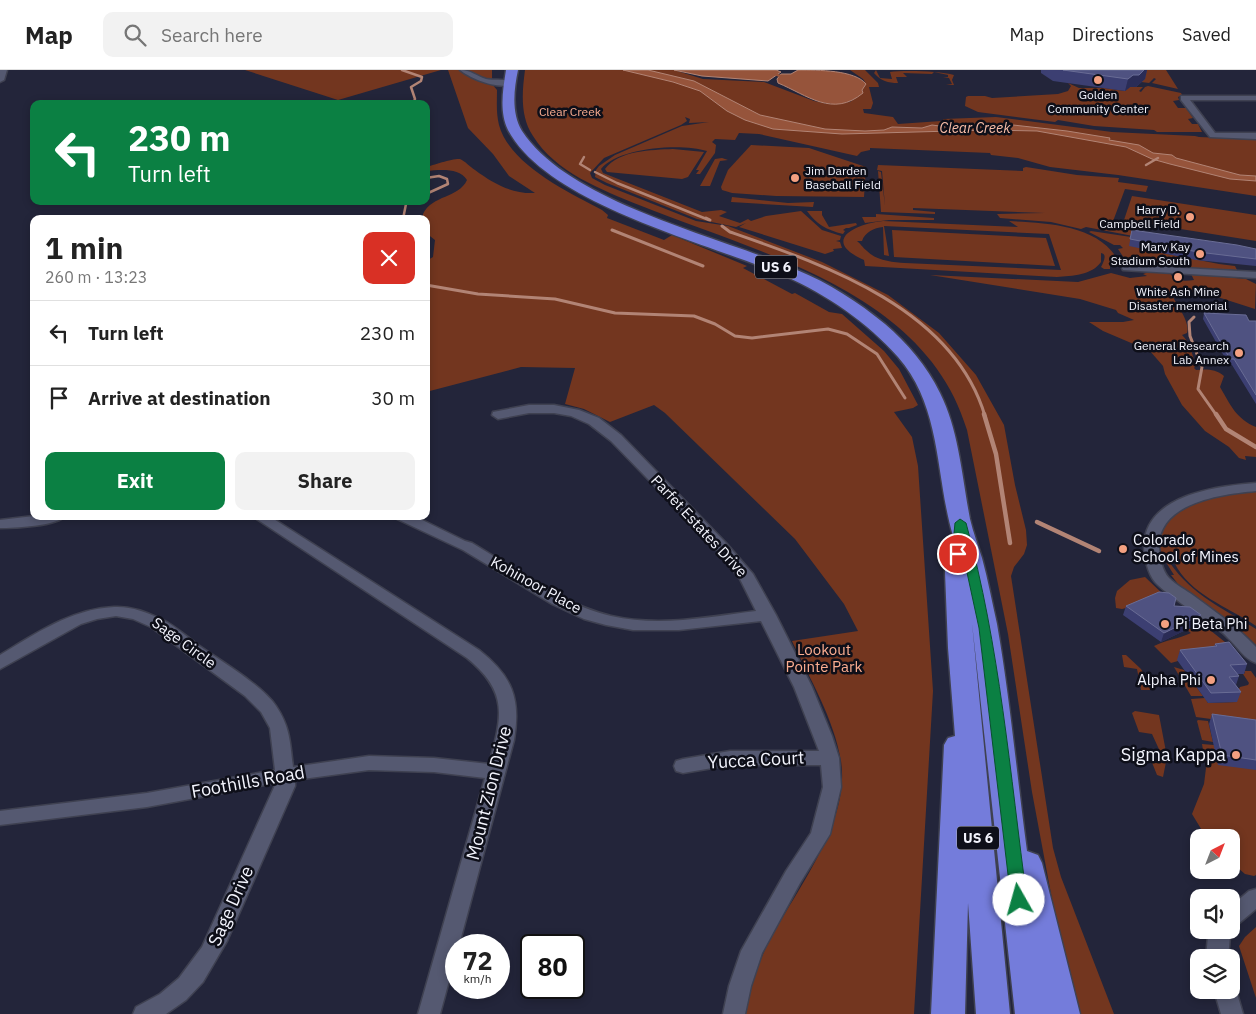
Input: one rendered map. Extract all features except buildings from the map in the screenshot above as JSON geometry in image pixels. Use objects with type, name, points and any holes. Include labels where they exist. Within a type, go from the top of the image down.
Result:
[{"type":"highway","name":"US 6","points":[[512,70],[510,114],[515,131],[532,153],[560,176],[589,193],[621,208],[763,261],[811,283],[853,308],[894,342],[922,376],[940,414],[948,443],[960,523],[971,559],[984,622],[1032,1014]]},
{"type":"highway","name":"US 6","points":[[960,523],[957,572],[962,662],[993,1014]]},
{"type":"highway","points":[[948,1014],[962,662]]},
{"type":"highway","points":[[998,730],[1042,931],[1063,1014]]},
{"type":"street","points":[[0,80],[3,70]]},
{"type":"street","points":[[464,70],[485,81],[510,83]]},
{"type":"street","points":[[1256,98],[1184,98],[1214,135],[1256,136]]},
{"type":"street","points":[[1127,268],[1256,275]]},
{"type":"street","name":"Parfet Estates Drive","points":[[498,414],[529,409],[554,409],[574,413],[594,421],[616,438],[721,546],[747,577],[803,687],[830,758],[832,787],[820,834],[793,877],[752,951],[740,986],[734,1014]]},
{"type":"street","points":[[1256,487],[1201,495],[1170,510],[1154,526],[1151,536],[1154,568],[1161,579],[1233,633],[1256,656]]},
{"type":"street","points":[[0,524],[36,520]]},
{"type":"street","name":"Mount Zion Drive","points":[[265,520],[474,654],[495,672],[508,705],[508,720],[496,772],[430,1014]]},
{"type":"street","name":"Kohinoor Place","points":[[410,520],[461,545],[467,546],[554,598],[592,615],[650,625],[680,625],[768,615]]},
{"type":"street","name":"Sage Circle","points":[[0,663],[70,622],[93,613],[129,611],[146,616],[251,692],[268,708],[279,728],[283,775]]},
{"type":"street","name":"Yucca Court","points":[[683,766],[730,758],[830,758]]},
{"type":"street","name":"Foothills Road","points":[[0,818],[147,800],[283,775],[369,763],[434,765],[496,772]]},
{"type":"street","name":"Sage Drive","points":[[144,1014],[160,1007],[179,992],[192,981],[204,965],[286,786],[283,775]]},
{"type":"street","points":[[1240,910],[1256,897]]},
{"type":"street","points":[[1228,999],[1232,1014]]},
{"type":"green space","points":[[245,70],[441,70],[338,100]]},
{"type":"green space","name":"Lookout Pointe Park","points":[[448,70],[492,70],[492,84],[497,90],[499,125],[505,139],[527,165],[557,186],[602,210],[608,215],[607,218],[664,240],[672,235],[747,266],[743,268],[829,312],[842,314],[884,351],[899,369],[918,405],[894,412],[912,437],[918,466],[933,691],[914,1014],[745,1014],[755,975],[764,952],[803,884],[828,835],[837,810],[842,786],[841,761],[833,730],[821,700],[792,641],[858,631],[844,604],[795,539],[665,413],[654,405],[610,422],[584,409],[565,404],[575,368],[521,367],[430,391],[430,259],[433,257],[435,240],[430,236],[430,215],[423,214],[433,203],[458,190],[467,180],[454,171],[430,171],[430,166],[460,159],[489,180],[504,187],[519,192],[535,193],[509,176],[493,154],[468,128]]},
{"type":"green space","points":[[525,70],[674,70],[703,79],[764,82],[814,101],[828,104],[850,102],[863,93],[862,89],[866,84],[863,79],[850,70],[865,70],[878,83],[879,87],[869,87],[873,103],[871,109],[863,109],[864,113],[893,117],[898,124],[941,121],[944,119],[996,117],[1112,132],[1223,138],[1229,136],[1235,139],[1256,140],[1256,196],[1118,175],[1050,167],[1018,158],[991,155],[990,153],[870,148],[870,150],[861,152],[857,156],[759,134],[739,133],[735,140],[715,139],[712,142],[716,145],[715,153],[700,174],[696,174],[699,170],[696,170],[707,151],[682,147],[667,147],[635,152],[609,162],[601,169],[603,173],[702,212],[721,210],[727,212],[719,216],[740,223],[748,219],[751,221],[766,216],[801,211],[822,230],[841,236],[840,240],[836,241],[840,242],[842,248],[833,249],[834,251],[825,254],[739,227],[746,223],[736,227],[697,219],[595,177],[599,166],[615,155],[682,126],[709,122],[689,123],[690,119],[685,117],[687,121],[681,125],[604,158],[590,173],[592,178],[605,185],[696,221],[728,226],[822,262],[888,295],[939,333],[976,375],[1004,425],[1015,485],[1026,530],[1027,545],[1011,576],[1053,848],[1061,877],[1114,1014],[1081,1014],[1057,926],[1032,792],[1008,634],[967,430],[946,382],[915,343],[877,310],[832,283],[735,241],[610,193],[566,170],[542,149],[529,129],[523,104]]},
{"type":"green space","points":[[876,70],[880,78],[892,79],[890,72],[934,72],[932,74],[903,73],[907,77],[896,77],[898,83],[894,83],[879,78],[874,73]]},
{"type":"green space","points":[[1117,70],[1166,70],[1178,89],[1152,83],[1156,79],[1154,78],[1149,83],[1134,81]]},
{"type":"green space","points":[[934,72],[954,75],[952,80],[954,85],[946,85],[952,84],[949,78],[943,77],[948,77],[948,75]]},
{"type":"green space","points":[[1068,83],[1079,88],[1104,88],[1125,91],[1130,87],[1143,87],[1139,91],[1141,92],[1148,86],[1181,93],[1182,95],[1178,97],[1179,100],[1173,101],[1178,108],[1186,108],[1193,118],[1188,119],[1192,124],[1198,124],[1202,132],[1157,132],[1154,130],[1094,126],[1058,120],[1055,122],[978,112],[965,106],[966,97],[968,96],[992,98],[1058,94],[1068,91],[1071,86]]},
{"type":"green space","name":"Jim Darden Baseball Field","points":[[751,145],[809,148],[866,167],[864,197],[776,196],[732,193],[722,190],[721,187],[728,170]]},
{"type":"green space","points":[[673,149],[704,152],[688,177],[682,179],[607,172],[605,169],[619,158],[636,152]]},
{"type":"green space","points":[[722,158],[728,160],[720,161],[710,186],[700,186],[715,159]]},
{"type":"green space","points":[[878,165],[1023,171],[1023,168],[1026,167],[1077,175],[1119,178],[1118,182],[1148,186],[1146,192],[1125,189],[1112,224],[1136,229],[1133,236],[1086,227],[1081,229],[1051,222],[1000,218],[997,214],[1045,213],[913,208],[913,210],[935,212],[935,214],[881,212],[878,171],[881,172],[885,206],[882,171],[877,170]]},
{"type":"green space","name":"Harry D. Campbell Field","points":[[1132,196],[1256,215],[1256,241],[1124,220]]},
{"type":"green space","points":[[732,197],[788,203],[814,202],[813,207],[731,202]]},
{"type":"green space","points":[[807,211],[822,211],[822,215],[829,227],[856,223],[857,225],[846,228],[843,230],[845,231],[843,234],[818,223]]},
{"type":"green space","points":[[876,214],[934,218],[934,220],[889,220],[865,223],[862,217],[876,217]]},
{"type":"green space","points":[[883,221],[1018,227],[1009,221],[1054,225],[1084,232],[1098,239],[1109,248],[1118,260],[1110,264],[1110,269],[1104,269],[1101,267],[1105,257],[1101,253],[1101,262],[1092,270],[1081,274],[1057,277],[865,266],[864,260],[851,253],[843,240],[853,230]],"holes":[[[884,226],[1049,234],[1061,270],[890,261],[880,259],[871,254],[857,241],[862,241],[870,231],[883,227],[884,255],[889,256]]]},
{"type":"green space","points":[[892,230],[1046,238],[1055,266],[894,257]]},
{"type":"green space","points":[[1089,232],[1131,237],[1142,249],[1235,266],[1237,270],[1150,266],[1124,258],[1118,249],[1123,248],[1120,245],[1114,245]]},
{"type":"green space","points":[[1149,272],[1170,273],[1174,278],[1187,281],[1194,280],[1191,274],[1246,279],[1256,284],[1255,309],[1202,292],[1171,293],[1187,324],[1187,333],[1182,335],[1187,341],[1196,365],[1194,368],[1196,370],[1214,371],[1224,376],[1220,387],[1231,405],[1243,420],[1256,427],[1256,457],[1245,456],[1246,460],[1239,458],[1229,447],[1205,431],[1182,405],[1165,374],[1163,366],[1150,351],[1103,331],[1089,322],[1123,322],[1134,320],[1118,313],[1116,310],[1080,299],[930,275],[1078,282],[1111,273],[1130,278],[1147,276],[1143,274]]},
{"type":"green space","points":[[1256,491],[1256,626],[1199,591],[1189,583],[1174,562],[1170,563],[1198,593],[1256,629],[1256,645],[1235,625],[1178,584],[1171,575],[1174,575],[1164,559],[1160,548],[1161,533],[1168,520],[1179,511],[1194,503],[1211,498]]},
{"type":"green space","points":[[1145,577],[1167,598],[1122,609],[1116,608],[1115,598],[1117,591],[1130,580]]},
{"type":"green space","points":[[1191,615],[1230,646],[1171,663],[1154,646],[1191,633],[1187,630],[1195,627]]},
{"type":"green space","points":[[1122,655],[1126,655],[1141,669],[1153,690],[1141,690],[1137,669],[1124,667]]},
{"type":"green space","points":[[1174,667],[1184,670],[1203,696],[1191,696]]},
{"type":"green space","points":[[1244,671],[1251,671],[1256,678],[1256,725],[1196,717],[1191,699],[1205,698],[1208,703],[1237,702],[1228,690],[1239,689],[1248,685],[1249,683],[1243,674],[1245,673]]},
{"type":"green space","points":[[1135,711],[1159,715],[1167,757],[1163,777],[1157,775],[1151,760],[1152,758],[1163,758],[1152,734],[1139,732],[1132,713]]},
{"type":"green space","points":[[1198,720],[1208,721],[1213,742],[1202,740]]},
{"type":"green space","points":[[1202,744],[1214,745],[1256,770],[1256,875],[1254,876],[1245,874],[1240,870],[1240,829],[1201,829],[1192,814],[1204,784],[1206,768]]},
{"type":"green space","points":[[1256,927],[1256,998],[1239,946],[1245,937]]},
{"type":"water","name":"Clear Creek","points":[[623,70],[648,70],[694,81],[760,115],[825,129],[865,131],[884,130],[892,127],[922,128],[932,125],[947,127],[972,124],[999,126],[1004,124],[1067,131],[1139,145],[1153,153],[1172,155],[1176,158],[1240,175],[1256,176],[1256,181],[1230,179],[1170,164],[1152,159],[1126,147],[1037,131],[989,130],[842,134],[773,129],[745,120],[727,111],[700,91],[673,82]]},
{"type":"water","points":[[674,70],[776,70],[781,72],[768,81],[702,76]]},
{"type":"water","points":[[798,70],[845,73],[861,79],[866,84],[862,90],[863,93],[852,100],[841,104],[820,102],[778,83],[777,79],[781,74],[791,74]]},
{"type":"waterway","points":[[402,70],[422,77],[421,81],[411,87],[415,100]]},
{"type":"waterway","points":[[584,157],[580,164],[590,170]]},
{"type":"waterway","points":[[1146,165],[1158,158]]},
{"type":"waterway","points":[[595,172],[617,183],[709,220]]},
{"type":"waterway","points":[[430,177],[439,176],[447,179],[448,184],[430,192]]},
{"type":"waterway","points":[[404,215],[406,205]]},
{"type":"waterway","points":[[706,218],[710,220]]},
{"type":"waterway","points":[[722,226],[730,232],[805,259],[844,276],[881,296],[915,319],[945,346],[969,378],[985,416]]},
{"type":"waterway","points":[[612,230],[703,266]]},
{"type":"waterway","points":[[430,286],[478,294],[555,299],[615,313],[694,316],[715,324],[735,336],[752,338],[828,329],[847,334],[877,354],[905,398]]},
{"type":"waterway","points":[[1194,317],[1189,322],[1190,336],[1202,367],[1198,389],[1217,416]]},
{"type":"waterway","points":[[984,414],[996,454],[1010,543]]},
{"type":"waterway","points":[[1216,414],[1226,429],[1256,447]]},
{"type":"waterway","points":[[1037,522],[1099,551]]},
{"type":"place","name":"Golden Community Center","points":[[1098,80]]},
{"type":"place","name":"Jim Darden Baseball Field","points":[[795,178]]},
{"type":"place","name":"Harry D. Campbell Field","points":[[1190,217]]},
{"type":"place","name":"Marv Kay Stadium South","points":[[1200,254]]},
{"type":"place","name":"White Ash Mine Disaster memorial","points":[[1178,277]]},
{"type":"place","name":"General Research Lab Annex","points":[[1239,353]]},
{"type":"place","name":"Colorado School of Mines","points":[[1123,549]]},
{"type":"place","name":"Pi Beta Phi","points":[[1165,624]]},
{"type":"place","name":"Alpha Phi","points":[[1211,680]]},
{"type":"place","name":"Sigma Kappa","points":[[1236,755]]},
{"type":"route","points":[[958,554],[960,523],[973,569],[985,628],[1019,900]]}]
